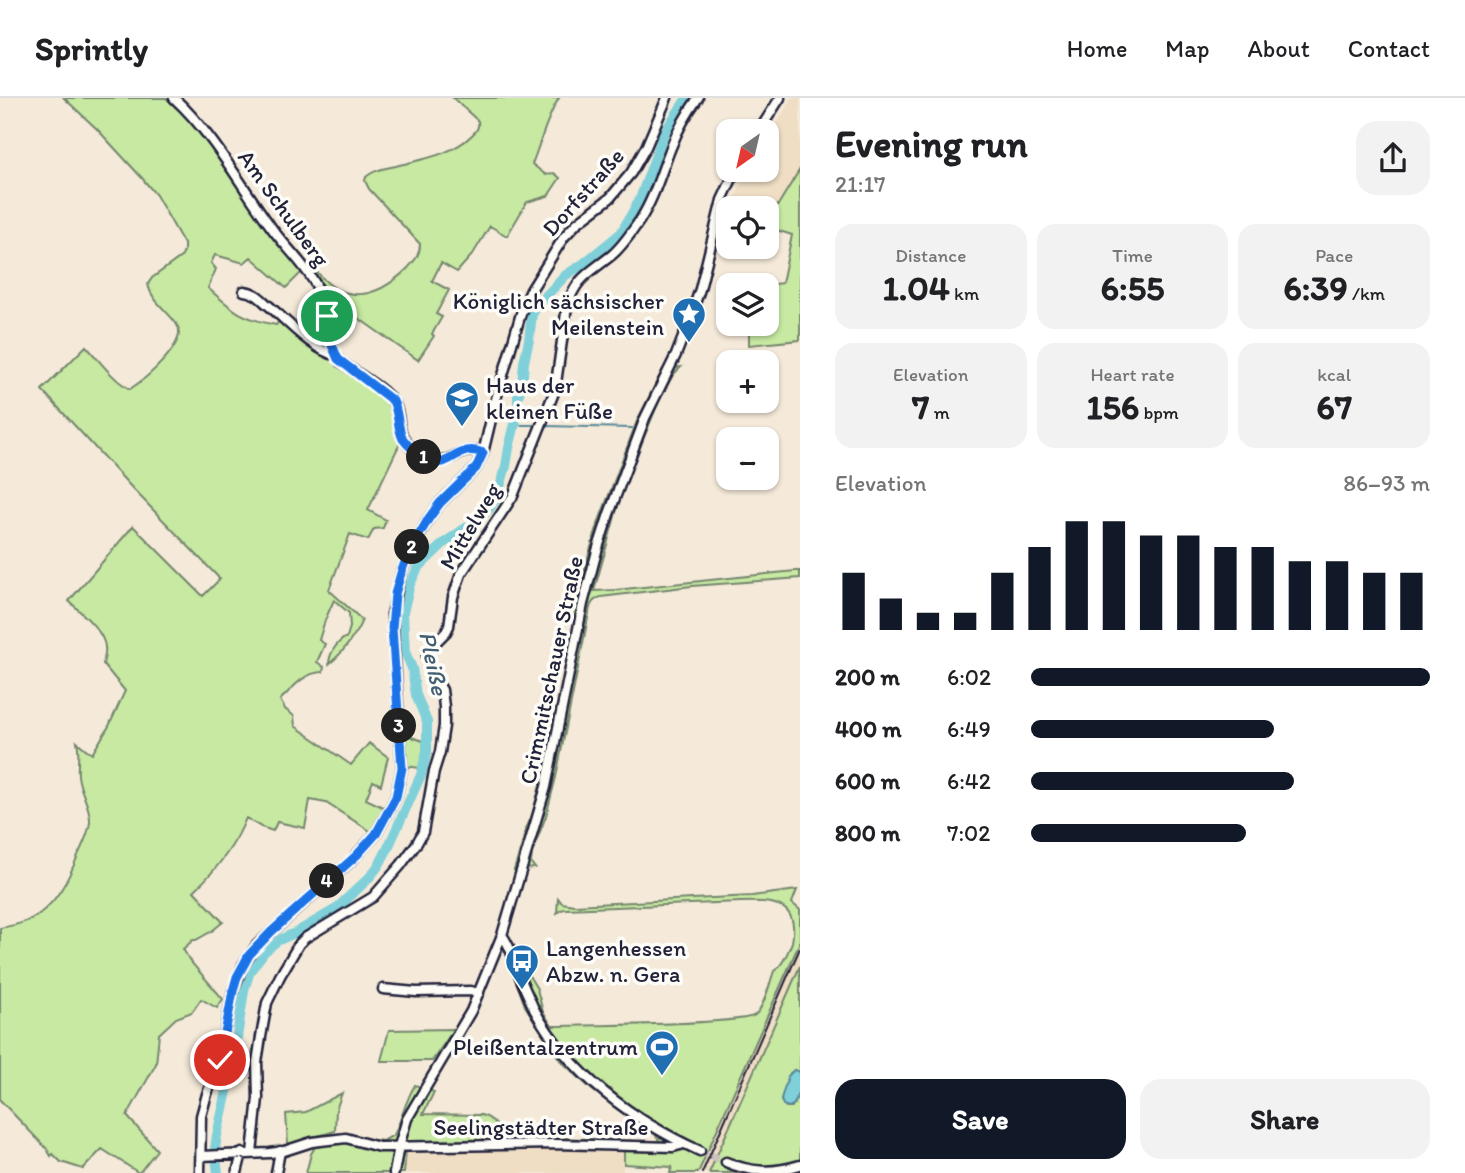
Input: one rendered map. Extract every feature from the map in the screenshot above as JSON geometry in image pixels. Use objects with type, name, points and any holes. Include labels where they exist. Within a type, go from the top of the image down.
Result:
[{"type":"street","name":"Am Schulberg","points":[[174,98],[204,130],[272,229],[314,282],[325,305],[335,355]]},
{"type":"street","name":"Dorfstraße","points":[[200,1173],[205,1156],[200,1127],[202,1114],[220,1060],[233,991],[243,965],[264,938],[371,840],[384,822],[396,797],[402,768],[392,628],[395,594],[408,554],[440,503],[476,468],[483,453],[524,304],[564,237],[577,223],[610,198],[631,173],[646,147],[667,98]]},
{"type":"street","name":"Mittelweg","points":[[252,1153],[258,1098],[257,1062],[263,1021],[272,990],[299,944],[373,897],[420,838],[444,726],[442,690],[431,672],[428,650],[449,626],[453,597],[461,574],[513,496],[555,390],[571,293],[582,277],[614,253],[640,220],[650,204],[672,144],[698,98]]},
{"type":"street","points":[[767,119],[780,98]]},
{"type":"street","name":"Crimmitschauer Straße","points":[[394,1173],[407,1119],[462,1027],[502,935],[545,787],[583,604],[597,551],[645,418],[685,332],[700,289],[722,200],[730,182]]},
{"type":"street","points":[[244,291],[255,294],[304,337],[327,353],[335,355],[393,401],[401,436],[416,452],[439,463],[467,450],[483,453]]},
{"type":"street","name":"Seelingstädter Straße","points":[[502,935],[535,1009],[562,1050],[615,1101],[649,1125],[700,1151]]},
{"type":"street","points":[[383,989],[479,993]]},
{"type":"street","name":"Seelingstädter Straße","points":[[205,1156],[280,1151],[312,1142],[346,1138],[379,1147],[555,1144],[673,1147],[684,1144]]},
{"type":"street","points":[[276,1173],[280,1151]]},
{"type":"street","points":[[237,1173],[242,1153]]},
{"type":"street","points":[[726,1162],[746,1172],[777,1171],[800,1165]]},
{"type":"shaded area","points":[[792,98],[800,98],[800,169],[779,203],[779,196],[736,196],[742,182],[779,182],[779,120]]},
{"type":"shaded area","points":[[800,942],[800,966],[772,1033],[709,1173],[699,1173]]},
{"type":"shaded area","points":[[507,1144],[624,1144],[623,1173],[404,1173],[406,1151]]},
{"type":"green space","points":[[64,98],[166,98],[194,124],[215,148],[246,197],[302,272],[286,288],[251,257],[244,263],[215,255],[211,263],[216,269],[208,288],[232,308],[254,320],[276,325],[282,318],[391,399],[402,439],[368,510],[386,520],[383,528],[374,529],[368,540],[350,534],[329,590],[362,620],[344,650],[329,664],[334,648],[347,637],[350,627],[349,613],[334,600],[319,640],[325,644],[317,662],[324,667],[323,672],[304,678],[280,700],[285,709],[294,716],[295,726],[351,765],[369,743],[388,757],[381,785],[373,781],[366,799],[389,810],[375,834],[326,803],[310,800],[305,828],[277,822],[273,831],[246,818],[224,857],[194,891],[223,922],[183,949],[223,999],[217,1008],[201,999],[192,1012],[176,1018],[159,1034],[156,1064],[127,1116],[157,1150],[139,1173],[102,1149],[83,1169],[61,1162],[53,1154],[51,1156],[0,1100],[0,928],[24,922],[40,913],[55,899],[66,881],[86,838],[90,822],[89,810],[79,781],[77,742],[92,754],[125,691],[103,664],[104,641],[91,622],[69,601],[133,526],[203,596],[220,579],[42,390],[86,346],[112,375],[130,389],[145,378],[171,351],[179,333],[174,320],[153,296],[148,284],[182,256],[184,244],[156,195],[98,130]]},
{"type":"green space","points":[[453,98],[559,98],[532,164],[546,175],[554,173],[560,178],[548,196],[527,202],[507,236],[490,226],[473,254],[457,272],[441,263],[432,281],[449,290],[436,314],[442,317],[432,334],[434,336],[418,360],[351,313],[353,308],[343,303],[305,269],[310,264],[334,287],[344,292],[362,294],[387,285],[411,265],[418,254],[420,244],[369,189],[366,177],[380,170],[446,152],[472,135],[477,129],[478,121]]},
{"type":"green space","points":[[800,169],[800,340],[749,345],[749,336],[779,336],[779,283],[782,283],[792,235],[779,231],[779,203]]},
{"type":"green space","points":[[681,367],[673,375],[659,401],[642,442],[619,502],[594,591],[795,571],[800,571],[800,578],[692,586],[601,597],[594,601],[589,610],[556,777],[546,816],[532,853],[531,863],[535,868],[514,870],[543,775],[575,623],[571,609],[579,595],[599,521],[637,421],[663,369]]},
{"type":"green space","points":[[403,734],[423,741],[420,768],[405,766]]},
{"type":"green space","points":[[797,890],[792,903],[800,910],[800,942],[698,1173],[670,1173],[672,1167],[624,1164],[624,1145],[507,1144],[406,1151],[404,1173],[306,1173],[316,1145],[344,1142],[371,1150],[375,1140],[383,1141],[394,1135],[415,1085],[434,1092],[423,1114],[485,1116],[506,1136],[660,1142],[655,1134],[592,1090],[560,1060],[525,1006],[509,960],[526,957],[524,960],[528,974],[537,989],[543,1012],[552,1026],[692,1023],[744,1018],[758,1012],[774,971],[783,962],[792,942],[791,918],[780,906],[772,903],[741,902],[565,909],[557,913],[558,898],[562,903],[574,905],[752,896]]},
{"type":"green space","points":[[800,966],[800,1072],[794,1070],[790,1073],[781,1101],[786,1107],[792,1107],[800,1088],[800,1173],[709,1173]]},
{"type":"green space","points":[[454,1029],[432,1061],[381,1061],[389,1030]]},
{"type":"green space","points":[[342,1093],[336,1110],[335,1131],[288,1145],[286,1114],[306,1112]]},
{"type":"water","points":[[794,1070],[800,1072],[800,1088],[794,1104],[789,1107],[783,1105],[781,1099],[788,1076]]},
{"type":"waterway","name":"Pleiße","points":[[218,1173],[215,1149],[217,1135],[233,1065],[244,990],[250,971],[264,952],[277,941],[336,909],[369,878],[387,850],[421,775],[427,751],[427,722],[416,695],[412,668],[405,652],[403,612],[410,584],[418,568],[444,543],[480,518],[497,497],[518,412],[518,396],[522,386],[532,314],[566,275],[621,233],[640,199],[664,133],[687,98]]},
{"type":"waterway","points":[[515,425],[537,425]]},
{"type":"waterway","points":[[546,426],[632,428]]},
{"type":"tunnel","points":[[700,1151],[726,1162]]},
{"type":"railway","points":[[702,1173],[800,948]]},
{"type":"place","name":"Königlich sächsischer Meilenstein","points":[[689,344]]},
{"type":"place","name":"Haus der kleinen Füße","points":[[462,428]]},
{"type":"place","name":"Langenhessen Abzw. n. Gera","points":[[522,991]]},
{"type":"place","name":"Pleißentalzentrum","points":[[662,1077]]},
{"type":"route","points":[[220,1060],[233,991],[249,955],[357,855],[376,834],[396,797],[402,768],[392,628],[395,594],[408,554],[429,518],[440,503],[476,468],[483,453],[467,450],[436,463],[411,449],[401,436],[393,401],[338,359],[331,343],[327,316]]}]
